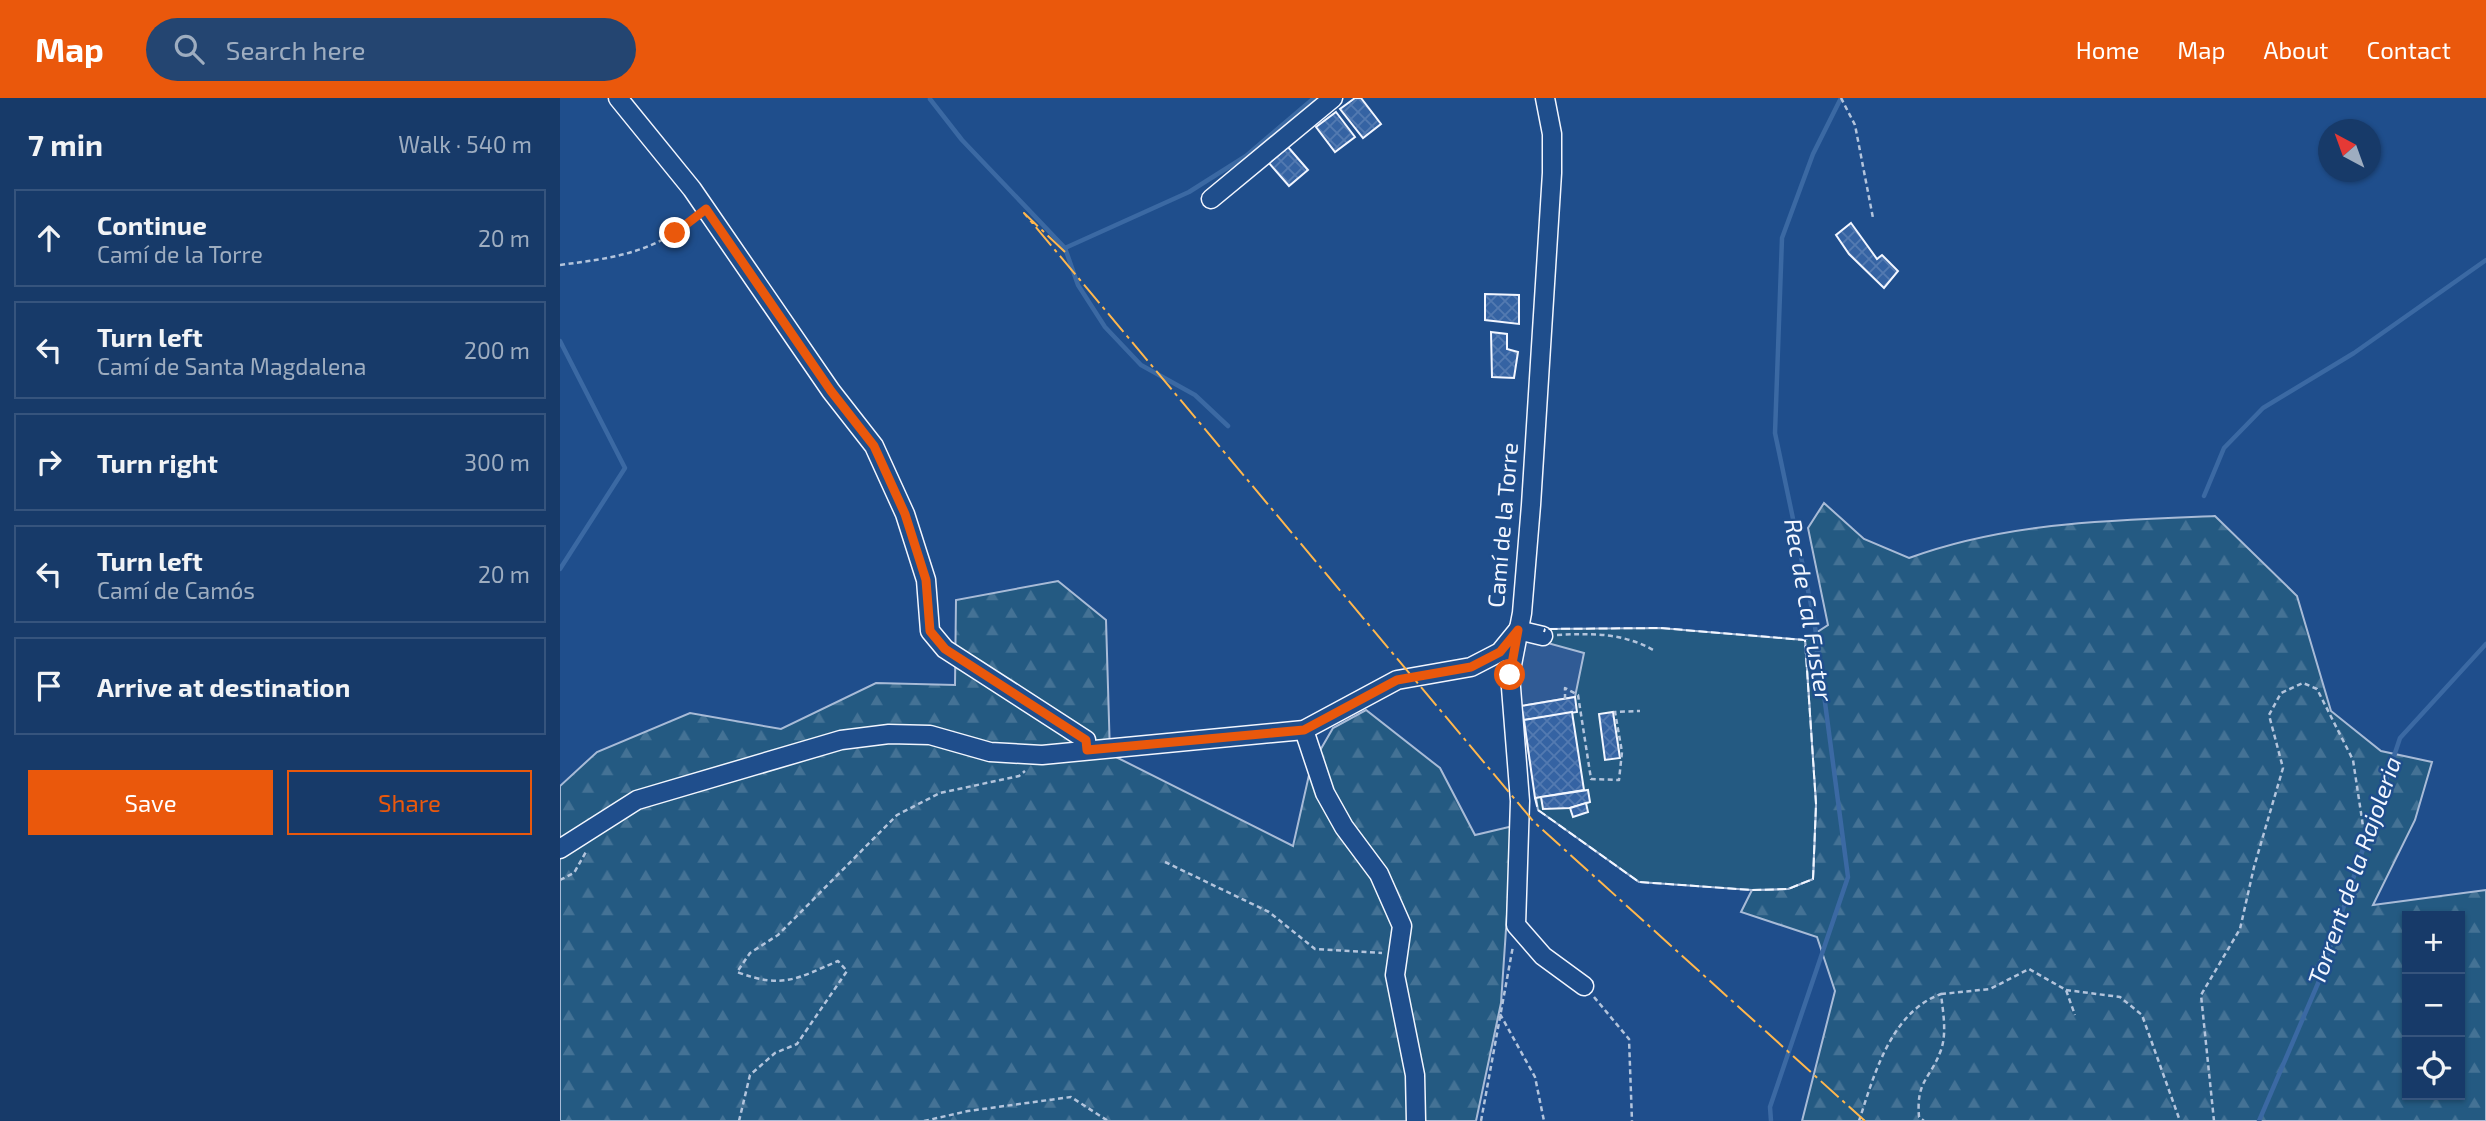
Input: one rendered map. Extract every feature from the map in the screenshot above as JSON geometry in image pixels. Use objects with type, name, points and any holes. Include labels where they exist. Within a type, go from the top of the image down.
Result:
[{"type":"street","points":[[618,98],[706,209],[831,391],[874,446],[905,514],[926,580],[930,631],[945,649],[1086,740],[1087,750]]},
{"type":"street","points":[[1211,199],[1332,98]]},
{"type":"street","name":"Camí de la Torre","points":[[1516,925],[1520,802],[1510,675],[1518,630],[1531,505],[1552,173],[1552,134],[1545,98]]},
{"type":"street","points":[[560,849],[637,800],[841,740],[889,734],[930,735],[990,752],[1042,755],[1304,730],[1397,680],[1471,667],[1500,652],[1518,630],[1544,636]]},
{"type":"street","points":[[1304,730],[1325,793],[1344,827],[1379,874],[1402,926],[1395,975],[1415,1074],[1416,1121]]},
{"type":"street","points":[[1516,925],[1542,956],[1584,986]]},
{"type":"path","points":[[1841,98],[1855,125],[1873,218]]},
{"type":"path","points":[[560,265],[625,256],[675,233],[706,209]]},
{"type":"path","points":[[1544,636],[1594,633],[1634,639],[1655,651]]},
{"type":"path","points":[[2214,1121],[2201,995],[2240,929],[2254,867],[2283,768],[2269,715],[2281,693],[2303,683],[2316,689],[2353,760],[2363,825]]},
{"type":"path","points":[[1565,699],[1564,688],[1578,695],[1591,779],[1619,780],[1622,752],[1615,712],[1640,711]]},
{"type":"path","points":[[739,1121],[750,1075],[775,1053],[797,1044],[847,971],[838,961],[787,982],[764,982],[737,972],[750,953],[778,934],[898,815],[940,793],[1019,776],[1042,755]]},
{"type":"path","points":[[560,880],[574,873],[586,853],[591,830]]},
{"type":"path","points":[[1165,862],[1269,912],[1315,949],[1398,954]]},
{"type":"path","points":[[1481,1121],[1516,925]]},
{"type":"path","points":[[1858,1121],[1887,1048],[1909,1012],[1925,1000],[1941,994],[1990,989],[2029,970],[2066,990],[2120,997],[2142,1014],[2180,1121]]},
{"type":"path","points":[[1584,986],[1629,1039],[1632,1121]]},
{"type":"path","points":[[2066,990],[2075,1015]]},
{"type":"path","points":[[1924,1121],[1919,1116],[1917,1094],[1942,1048],[1944,1020],[1941,994]]},
{"type":"path","points":[[1500,1014],[1535,1077],[1544,1121]]},
{"type":"path","points":[[924,1121],[968,1111],[1071,1097],[1108,1121]]},
{"type":"green space","points":[[1824,503],[1864,539],[1909,558],[1946,546],[2022,530],[2099,522],[2215,516],[2297,596],[2331,711],[2381,751],[2432,762],[2415,820],[2373,905],[2486,890],[2486,1121],[1802,1121],[1835,991],[1817,937],[1741,912],[1752,890],[1788,889],[1813,879],[1816,804],[1805,640],[1828,625],[1808,528]]},
{"type":"green space","points":[[1058,581],[1106,620],[1110,754],[1293,846],[1311,766],[1333,728],[1366,710],[1440,768],[1475,835],[1513,826],[1501,1003],[1476,1121],[560,1121],[560,786],[597,752],[690,713],[781,729],[876,683],[955,685],[956,600]]},
{"type":"green space","points":[[1660,628],[1805,640],[1816,804],[1813,879],[1788,889],[1752,890],[1639,882],[1538,810],[1521,706],[1565,699],[1543,642],[1545,629]]},
{"type":"shaded area","points":[[1522,636],[1584,653],[1575,697],[1521,706],[1518,681]]},
{"type":"building","points":[[1355,98],[1361,98],[1381,124],[1363,138],[1340,109]]},
{"type":"building","points":[[1336,112],[1355,137],[1335,152],[1316,127]]},
{"type":"building","points":[[1288,147],[1308,170],[1289,186],[1269,163]]},
{"type":"building","points":[[1851,223],[1877,259],[1882,255],[1898,271],[1884,288],[1849,254],[1836,235]]},
{"type":"building","points":[[1485,294],[1519,295],[1519,324],[1485,320]]},
{"type":"building","points":[[1491,332],[1507,334],[1507,349],[1518,352],[1514,378],[1492,377]]},
{"type":"building","points":[[1575,697],[1577,712],[1524,720],[1521,706]]},
{"type":"building","points":[[1572,712],[1584,790],[1535,798],[1524,720]]},
{"type":"building","points":[[1613,712],[1620,758],[1605,760],[1599,714]]},
{"type":"building","points":[[1588,790],[1590,802],[1570,808],[1543,809],[1541,797]]},
{"type":"building","points":[[1586,803],[1588,812],[1573,817],[1570,808]]},
{"type":"waterway","points":[[1065,248],[1189,192],[1246,156],[1314,98]]},
{"type":"waterway","name":"Rec de Cal Fuster","points":[[1771,1121],[1770,1107],[1848,877],[1814,619],[1775,433],[1782,238],[1813,154],[1841,98]]},
{"type":"waterway","points":[[930,99],[962,140],[1065,248],[1078,285],[1105,327],[1141,365],[1195,395],[1228,426]]},
{"type":"waterway","points":[[2204,496],[2224,448],[2263,408],[2354,353],[2486,260]]},
{"type":"waterway","points":[[560,341],[625,468],[560,569]]},
{"type":"waterway","name":"Torrent de la Rajoleria","points":[[2259,1121],[2319,981],[2400,738],[2486,644]]},
{"type":"fence","points":[[1535,798],[1538,810],[1639,882],[1752,890],[1788,889],[1813,879],[1816,804],[1805,640],[1660,628],[1545,629],[1544,632]]},
{"type":"power","points":[[1065,252],[1024,213],[1534,822],[1865,1121]]},
{"type":"route","points":[[675,233],[706,209],[831,391],[874,446],[905,514],[926,580],[930,631],[945,649],[1086,740],[1087,750],[1304,730],[1333,717],[1397,680],[1441,670],[1471,667],[1500,652],[1518,630],[1510,675]]}]
